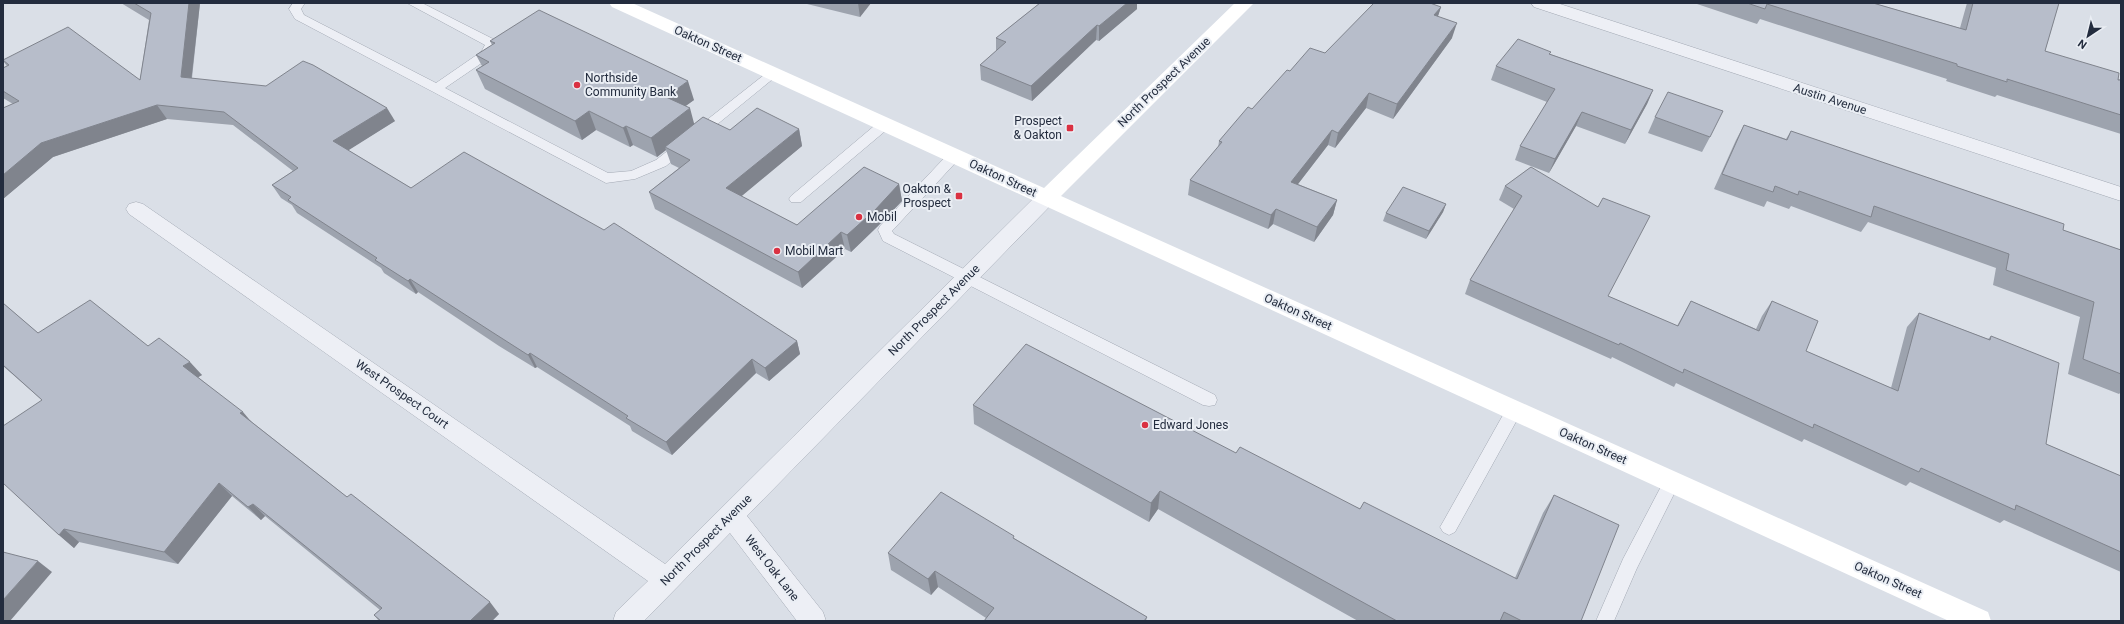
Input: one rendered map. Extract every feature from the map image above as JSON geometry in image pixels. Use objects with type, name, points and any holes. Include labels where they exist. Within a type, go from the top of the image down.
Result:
[{"type":"main road","name":"Oakton Street","points":[[618,3],[1978,621]]},
{"type":"main road","name":"North Prospect Avenue","points":[[1046,198],[1245,3]]},
{"type":"street","name":"Austin Avenue","points":[[1540,3],[2121,194]]},
{"type":"street","name":"North Prospect Avenue","points":[[626,621],[1046,198]]},
{"type":"street","name":"West Prospect Court","points":[[136,209],[667,580]]},
{"type":"street","name":"West Oak Lane","points":[[731,515],[813,621]]},
{"type":"lane","points":[[413,3],[490,43],[491,48],[485,55],[436,89]]},
{"type":"lane","points":[[297,6],[299,17],[606,178],[620,179],[643,172],[661,163],[773,74]]},
{"type":"lane","points":[[796,199],[885,124]]},
{"type":"lane","points":[[954,156],[885,230],[888,237],[966,278],[1209,400]]},
{"type":"lane","points":[[1449,527],[1514,411]]},
{"type":"lane","points":[[1605,621],[1629,564],[1672,482]]},
{"type":"building","points":[[134,3],[189,3],[181,77],[266,86],[303,61],[313,65],[387,108],[333,141],[411,188],[464,152],[604,230],[614,223],[797,341],[765,368],[752,359],[666,442],[626,418],[628,416],[530,353],[528,355],[410,279],[408,281],[375,260],[377,258],[288,200],[291,197],[272,185],[298,168],[224,112],[157,105],[41,143],[3,175],[3,108],[19,101],[3,91],[3,68],[9,65],[3,60],[68,27],[140,80],[151,13]]},
{"type":"building","points":[[1040,3],[1127,3],[1099,26],[1097,25],[1031,86],[980,65],[1006,42],[996,38]]},
{"type":"building","points":[[1374,3],[1430,3],[1441,7],[1434,15],[1457,23],[1397,104],[1369,93],[1338,133],[1332,130],[1291,182],[1337,200],[1317,227],[1276,209],[1271,215],[1190,180],[1222,142],[1219,141],[1248,107],[1252,109],[1287,70],[1290,71],[1310,48],[1325,53]]},
{"type":"building","points":[[1747,3],[1873,3],[1966,30],[1973,3],[2059,3],[2045,51],[2119,73],[2118,80],[2121,80],[2121,115],[2007,79],[2007,82],[1957,66],[1957,64],[1767,4],[1765,9]]},
{"type":"building","name":"Northside Community Bank","points":[[539,10],[688,81],[666,97],[690,108],[651,138],[626,126],[623,128],[589,111],[575,121],[476,70],[489,62],[476,55],[495,43],[490,41]]},
{"type":"building","points":[[1518,39],[1551,52],[1549,54],[1653,90],[1631,130],[1582,112],[1555,159],[1520,146],[1555,89],[1496,66]]},
{"type":"building","points":[[1668,92],[1723,111],[1710,137],[1655,117]]},
{"type":"building","points":[[757,108],[799,129],[726,188],[797,225],[864,167],[899,184],[875,210],[847,235],[841,232],[798,272],[649,192],[690,160],[665,147],[703,117],[730,130]]},
{"type":"building","points":[[1744,125],[1787,140],[1791,131],[2064,224],[2063,230],[2121,250],[2121,374],[2083,359],[2094,302],[2006,270],[2009,254],[1874,206],[1871,217],[1799,191],[1798,195],[1775,186],[1773,192],[1722,174]]},
{"type":"building","points":[[1531,167],[1598,207],[1603,198],[1650,216],[1608,296],[1678,326],[1691,301],[1759,331],[1772,301],[1818,321],[1806,351],[1898,391],[1919,313],[1990,340],[1991,336],[2059,363],[2046,444],[2121,476],[2121,552],[2016,505],[2015,510],[1921,468],[1919,472],[1814,424],[1813,428],[1684,369],[1683,373],[1620,343],[1619,345],[1470,280],[1522,196],[1505,186]]},
{"type":"building","points":[[1403,187],[1446,204],[1429,231],[1386,213]]},
{"type":"building","points":[[90,300],[148,346],[159,338],[190,362],[183,366],[243,412],[240,413],[347,497],[351,494],[490,602],[470,621],[381,621],[374,615],[382,608],[253,504],[248,507],[219,483],[164,552],[64,529],[59,535],[3,483],[3,426],[42,400],[3,365],[3,303],[38,333]]},
{"type":"building","points":[[1026,344],[1236,453],[1240,447],[1360,509],[1364,502],[1517,579],[1554,495],[1619,525],[1581,621],[1522,621],[1504,612],[1500,621],[1397,621],[1160,491],[1151,503],[973,405]]},
{"type":"building","points":[[941,492],[1014,536],[1013,538],[1147,617],[1144,621],[984,621],[994,608],[935,571],[928,579],[888,553]]},
{"type":"building","points":[[3,552],[38,561],[3,600]]},
{"type":"place","name":"Northside Community Bank","points":[[577,85]]},
{"type":"place","name":"Prospect & Oakton","points":[[1070,128]]},
{"type":"place","name":"Oakton & Prospect","points":[[959,196]]},
{"type":"place","name":"Mobil","points":[[859,217]]},
{"type":"place","name":"Mobil Mart","points":[[777,251]]},
{"type":"place","name":"Edward Jones","points":[[1145,425]]}]
